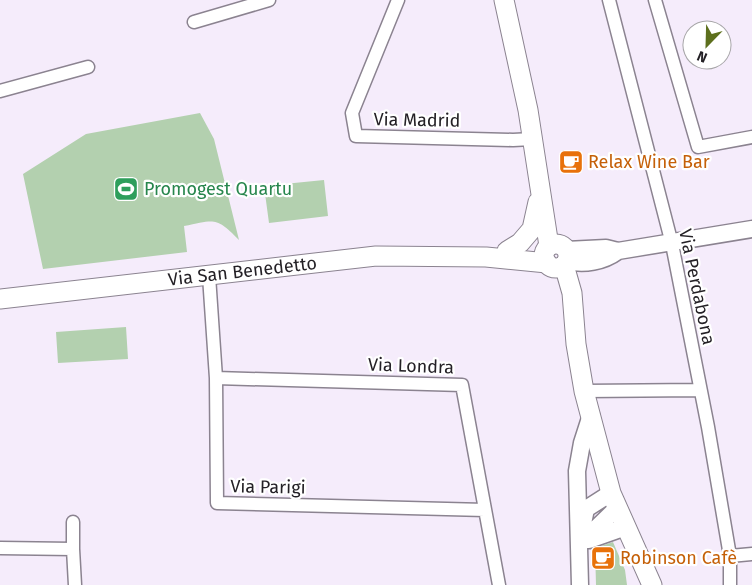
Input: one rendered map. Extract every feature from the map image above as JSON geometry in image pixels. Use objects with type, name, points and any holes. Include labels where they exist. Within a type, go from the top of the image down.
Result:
[{"type":"main road","points":[[504,0],[542,189],[532,229],[520,243],[507,251]]},
{"type":"main road","points":[[542,189],[550,199],[557,256],[572,293],[576,344],[590,415],[614,500],[652,585]]},
{"type":"main road","name":"Via San Benedetto","points":[[486,257],[507,251],[557,256]]},
{"type":"main road","name":"Via San Benedetto","points":[[0,299],[376,256],[557,256]]},
{"type":"street","points":[[194,22],[268,0]]},
{"type":"street","name":"Via Madrid","points":[[398,0],[352,114],[356,136],[532,139]]},
{"type":"street","name":"Via Perdabona","points":[[609,0],[672,244],[730,556],[730,585]]},
{"type":"street","points":[[655,0],[698,147],[752,137]]},
{"type":"street","points":[[0,91],[88,67]]},
{"type":"street","points":[[557,256],[575,263],[608,259],[618,252],[752,229]]},
{"type":"street","name":"Via Parigi","points":[[210,276],[216,378],[217,503],[485,510]]},
{"type":"street","name":"Via Londra","points":[[216,378],[462,385],[498,585]]},
{"type":"street","points":[[584,391],[700,390]]},
{"type":"street","points":[[580,585],[577,471],[590,415]]},
{"type":"street","points":[[580,539],[586,509],[614,500]]},
{"type":"street","points":[[73,522],[72,549],[75,585]]},
{"type":"street","points":[[580,539],[626,527]]},
{"type":"street","points":[[0,548],[72,549]]},
{"type":"street","points":[[730,556],[752,554]]},
{"type":"green space","name":"Promogest Quartu","points":[[200,113],[214,139],[239,240],[220,223],[202,222],[184,226],[187,252],[43,269],[23,174],[86,134]]},
{"type":"green space","points":[[324,180],[328,216],[269,223],[264,186]]},
{"type":"green space","points":[[126,327],[128,359],[58,363],[56,332]]},
{"type":"green space","points":[[613,542],[625,570],[627,585],[596,585],[595,548]]},
{"type":"place","name":"Relax Wine Bar","points":[[571,162]]},
{"type":"place","name":"Promogest Quartu","points":[[126,189]]},
{"type":"place","name":"Robinson Cafè","points":[[603,558]]}]
